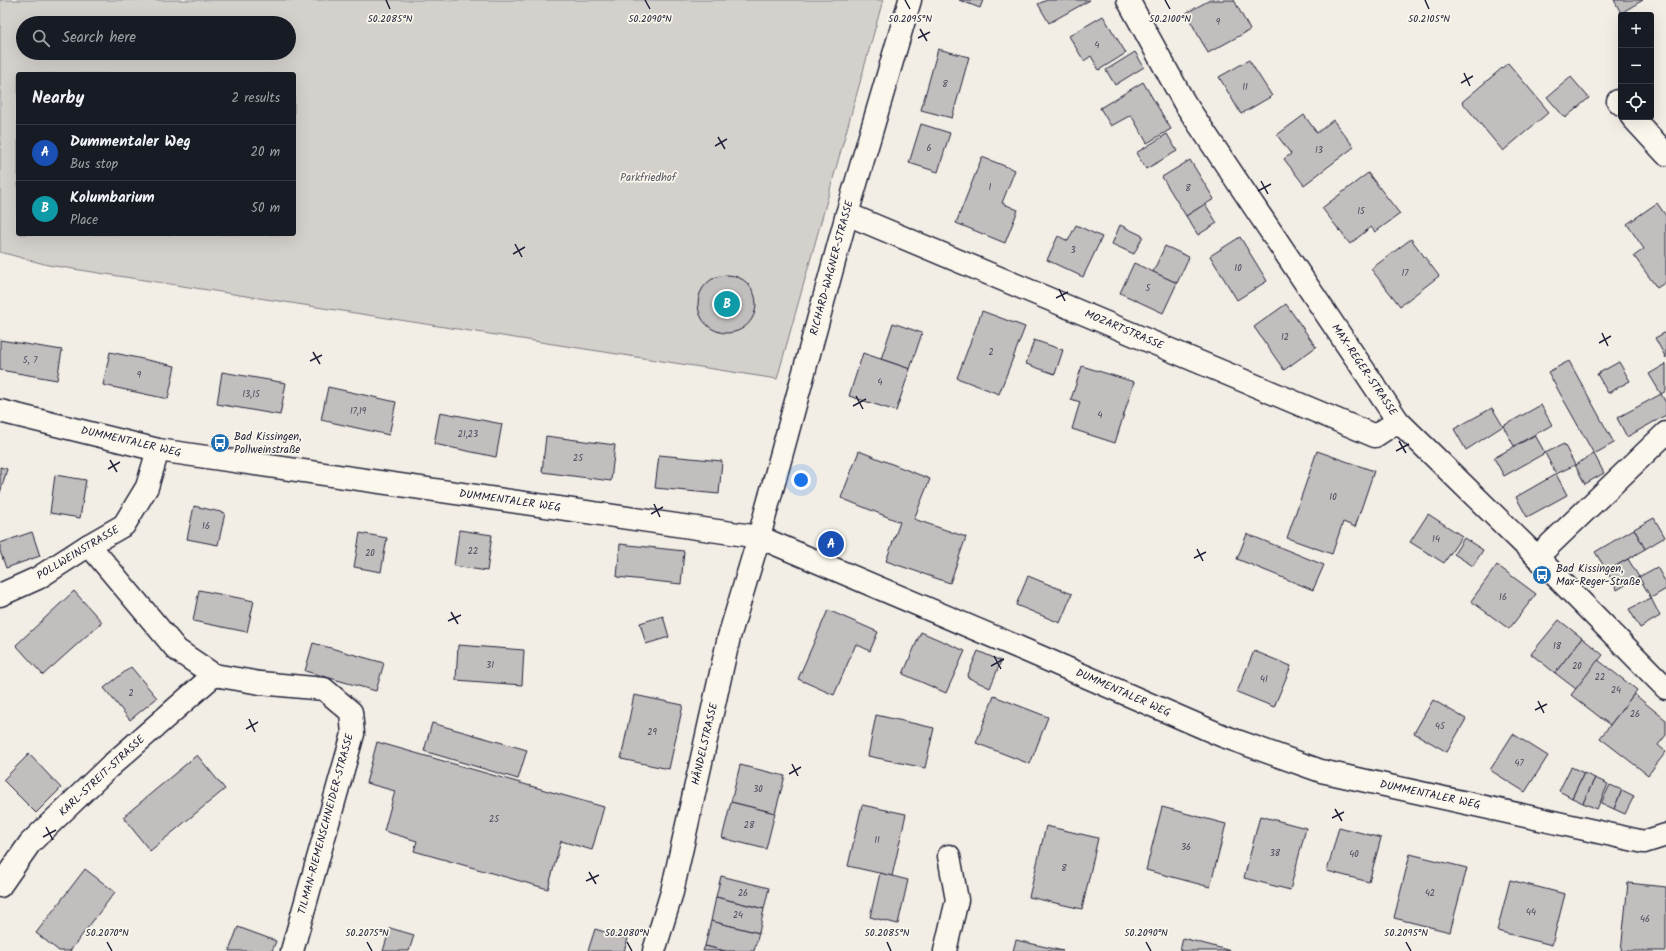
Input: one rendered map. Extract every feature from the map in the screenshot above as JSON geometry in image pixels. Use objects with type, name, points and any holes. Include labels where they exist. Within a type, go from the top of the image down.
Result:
[{"type":"street","name":"RICHARD-WAGNER-STRASSE","points":[[759,537],[847,214],[910,0]]},
{"type":"street","name":"MAX-REGER-STRASSE","points":[[1128,0],[1184,102],[1398,421],[1537,557],[1666,688]]},
{"type":"street","points":[[1635,120],[1666,154]]},
{"type":"street","name":"MOZARTSTRASSE","points":[[847,214],[1375,436],[1398,421]]},
{"type":"street","name":"DUMMENTALER WEG","points":[[0,411],[158,450],[759,537],[1026,650],[1223,736],[1321,771],[1644,842],[1666,835]]},
{"type":"street","points":[[1537,557],[1666,433]]},
{"type":"street","name":"POLLWEINSTRASSE","points":[[0,595],[38,578],[89,545],[124,526],[147,487],[158,450]]},
{"type":"street","name":"HÄNDELSTRASSE","points":[[654,951],[672,892],[729,637],[759,537]]},
{"type":"street","name":"TILMAN-RIEMENSCHNEIDER-STRASSE","points":[[89,545],[177,650],[214,675],[260,683],[324,689],[351,712],[353,734],[292,951]]},
{"type":"street","name":"KARL-STREIT-STRASSE","points":[[0,886],[30,843],[108,768],[214,675]]},
{"type":"street","points":[[945,951],[957,900],[949,856]]},
{"type":"green space","name":"Parkfriedhof","points":[[0,0],[883,0],[777,379],[48,265],[0,252]]},
{"type":"building","points":[[959,0],[983,0],[980,8]]},
{"type":"building","points":[[1047,0],[1090,0],[1049,23],[1038,4]]},
{"type":"building","points":[[1210,0],[1234,0],[1250,30],[1208,53],[1186,13]]},
{"type":"building","points":[[1614,0],[1643,0],[1623,12],[1620,12]]},
{"type":"building","points":[[1103,16],[1126,53],[1099,70],[1091,56],[1084,61],[1069,36]]},
{"type":"building","points":[[938,49],[969,57],[952,118],[921,110]]},
{"type":"building","points":[[1135,52],[1144,67],[1115,85],[1106,70]]},
{"type":"building","points":[[1249,60],[1272,96],[1241,114],[1219,77]]},
{"type":"building","points":[[1508,63],[1549,112],[1503,151],[1462,102]]},
{"type":"building","points":[[1571,77],[1589,98],[1565,118],[1547,97]]},
{"type":"building","points":[[1143,82],[1171,129],[1147,143],[1131,115],[1111,126],[1100,108]]},
{"type":"building","points":[[1304,115],[1317,133],[1333,120],[1354,147],[1304,185],[1284,159],[1291,154],[1277,135]]},
{"type":"building","points":[[921,124],[950,133],[938,172],[909,163]]},
{"type":"building","points":[[1167,134],[1177,151],[1146,169],[1136,153]]},
{"type":"building","points":[[982,157],[1015,170],[1002,203],[1018,210],[1005,243],[956,223]]},
{"type":"building","points":[[1190,160],[1214,199],[1186,216],[1162,177]]},
{"type":"building","points":[[1368,173],[1400,214],[1375,232],[1371,227],[1350,244],[1322,208]]},
{"type":"building","points":[[1657,203],[1666,216],[1666,282],[1657,288],[1634,256],[1644,249],[1627,224]]},
{"type":"building","points":[[1205,204],[1217,223],[1198,235],[1186,216]]},
{"type":"building","points":[[1076,225],[1102,237],[1083,277],[1047,260],[1058,236],[1068,241]]},
{"type":"building","points":[[1120,225],[1143,236],[1134,254],[1112,244]]},
{"type":"building","points":[[1240,237],[1267,281],[1237,300],[1210,256]]},
{"type":"building","points":[[1411,239],[1439,276],[1400,306],[1371,269]]},
{"type":"building","points":[[1165,246],[1189,257],[1177,283],[1153,272]]},
{"type":"building","points":[[1134,263],[1177,283],[1163,313],[1120,293]]},
{"type":"building","points":[[721,275],[733,275],[748,283],[756,298],[756,310],[748,325],[733,333],[721,333],[706,325],[698,310],[698,298],[706,283]]},
{"type":"building","points":[[1286,304],[1316,347],[1284,370],[1254,327]]},
{"type":"building","points":[[982,311],[1025,327],[999,394],[957,378]]},
{"type":"building","points":[[893,323],[922,333],[910,369],[881,359]]},
{"type":"building","points":[[1666,332],[1666,358],[1655,338]]},
{"type":"building","points":[[0,340],[62,350],[57,380],[0,370]]},
{"type":"building","points":[[1034,340],[1063,350],[1055,374],[1026,364]]},
{"type":"building","points":[[110,352],[175,366],[168,399],[103,385]]},
{"type":"building","points":[[863,353],[910,369],[896,411],[849,396]]},
{"type":"building","points":[[1569,361],[1614,443],[1594,454],[1548,372]]},
{"type":"building","points":[[1619,362],[1630,381],[1608,393],[1597,374]]},
{"type":"building","points":[[1666,364],[1666,391],[1661,394],[1649,374]]},
{"type":"building","points":[[1082,366],[1134,382],[1115,443],[1072,429],[1080,402],[1071,399]]},
{"type":"building","points":[[222,372],[286,383],[280,415],[217,404]]},
{"type":"building","points":[[328,387],[396,402],[389,435],[321,420]]},
{"type":"building","points":[[1661,394],[1666,403],[1666,415],[1627,437],[1617,418]]},
{"type":"building","points":[[1541,405],[1552,425],[1514,446],[1503,426]]},
{"type":"building","points":[[1492,408],[1503,426],[1466,450],[1454,429]]},
{"type":"building","points":[[440,412],[502,424],[496,457],[434,444]]},
{"type":"building","points":[[1535,435],[1545,453],[1504,476],[1494,458]]},
{"type":"building","points":[[546,436],[615,445],[611,481],[542,472]]},
{"type":"building","points":[[1564,444],[1575,465],[1556,474],[1545,453]]},
{"type":"building","points":[[859,451],[930,479],[914,519],[966,537],[950,583],[886,561],[900,522],[841,498]]},
{"type":"building","points":[[1317,451],[1374,471],[1355,527],[1343,522],[1332,554],[1287,538]]},
{"type":"building","points":[[1594,454],[1604,473],[1585,484],[1575,465]]},
{"type":"building","points":[[659,455],[722,461],[719,494],[655,488]]},
{"type":"building","points":[[0,467],[7,469],[0,493]]},
{"type":"building","points":[[1556,474],[1567,495],[1527,517],[1516,497]]},
{"type":"building","points":[[55,475],[86,480],[80,518],[50,513]]},
{"type":"building","points":[[194,506],[225,513],[218,545],[187,539]]},
{"type":"building","points":[[1428,514],[1462,536],[1444,563],[1410,542]]},
{"type":"building","points":[[1654,518],[1665,537],[1645,549],[1634,529]]},
{"type":"building","points":[[1634,529],[1645,549],[1607,571],[1595,552]]},
{"type":"building","points":[[459,530],[492,535],[487,571],[454,566]]},
{"type":"building","points":[[32,532],[40,556],[6,568],[0,551],[0,543]]},
{"type":"building","points":[[360,533],[387,538],[381,572],[354,567]]},
{"type":"building","points":[[1247,534],[1324,565],[1313,590],[1237,559]]},
{"type":"building","points":[[1464,538],[1483,550],[1473,566],[1454,554]]},
{"type":"building","points":[[620,544],[684,551],[681,584],[617,577]]},
{"type":"building","points":[[1628,559],[1639,577],[1617,590],[1607,571]]},
{"type":"building","points":[[1497,565],[1536,594],[1509,629],[1471,601]]},
{"type":"building","points":[[1657,567],[1666,583],[1666,589],[1651,598],[1639,577]]},
{"type":"building","points":[[1028,576],[1072,594],[1060,623],[1016,605]]},
{"type":"building","points":[[199,590],[254,601],[247,632],[193,621]]},
{"type":"building","points":[[74,591],[102,622],[43,675],[16,645]]},
{"type":"building","points":[[1651,598],[1660,616],[1640,628],[1629,609]]},
{"type":"building","points":[[828,610],[878,632],[870,651],[856,644],[834,695],[798,679]]},
{"type":"building","points":[[663,616],[669,637],[646,644],[640,623]]},
{"type":"building","points":[[1559,620],[1582,638],[1555,673],[1531,654]]},
{"type":"building","points":[[921,632],[965,651],[946,693],[903,674]]},
{"type":"building","points":[[1582,638],[1603,655],[1576,689],[1555,673]]},
{"type":"building","points":[[313,643],[384,663],[376,691],[305,671]]},
{"type":"building","points":[[458,645],[524,650],[522,685],[456,680]]},
{"type":"building","points":[[978,651],[1001,661],[990,688],[967,677]]},
{"type":"building","points":[[1254,651],[1291,666],[1274,707],[1237,692]]},
{"type":"building","points":[[1598,660],[1637,690],[1610,725],[1571,695]]},
{"type":"building","points":[[131,667],[157,698],[130,720],[104,688]]},
{"type":"building","points":[[1634,694],[1666,720],[1666,735],[1658,745],[1666,752],[1648,775],[1600,738]]},
{"type":"building","points":[[634,695],[683,705],[669,769],[621,759]]},
{"type":"building","points":[[994,696],[1048,717],[1030,764],[976,743]]},
{"type":"building","points":[[1433,700],[1466,719],[1447,752],[1414,733]]},
{"type":"building","points":[[876,715],[934,728],[925,768],[868,756]]},
{"type":"building","points":[[432,723],[527,750],[518,779],[424,751]]},
{"type":"building","points":[[1513,734],[1548,756],[1525,792],[1490,770]]},
{"type":"building","points":[[377,742],[604,807],[592,850],[561,841],[548,889],[414,851],[417,841],[384,831],[395,791],[366,783]]},
{"type":"building","points":[[29,754],[61,788],[36,813],[3,780]]},
{"type":"building","points":[[197,755],[225,789],[150,851],[123,817]]},
{"type":"building","points":[[740,765],[785,776],[775,813],[731,802]]},
{"type":"building","points":[[1571,767],[1584,773],[1572,798],[1559,791]]},
{"type":"building","points":[[1584,773],[1595,778],[1583,803],[1572,798]]},
{"type":"building","points":[[1595,778],[1608,784],[1597,809],[1583,803]]},
{"type":"building","points":[[1610,785],[1622,790],[1614,809],[1601,803]]},
{"type":"building","points":[[1622,790],[1634,796],[1625,814],[1614,809]]},
{"type":"building","points":[[731,802],[775,813],[766,849],[722,838]]},
{"type":"building","points":[[862,805],[906,814],[892,876],[848,866]]},
{"type":"building","points":[[1162,807],[1226,824],[1210,887],[1146,870]]},
{"type":"building","points":[[1260,816],[1306,828],[1290,890],[1244,878]]},
{"type":"building","points":[[1046,826],[1098,838],[1082,909],[1029,897]]},
{"type":"building","points":[[1339,827],[1381,838],[1369,882],[1327,871]]},
{"type":"building","points":[[1410,854],[1467,868],[1450,932],[1394,918]]},
{"type":"building","points":[[85,869],[115,892],[70,951],[59,951],[36,933]]},
{"type":"building","points":[[880,873],[908,880],[898,924],[870,917]]},
{"type":"building","points":[[721,876],[769,888],[764,909],[716,897]]},
{"type":"building","points":[[1510,880],[1565,894],[1552,945],[1497,931]]},
{"type":"building","points":[[1628,883],[1666,887],[1666,951],[1621,951]]},
{"type":"building","points":[[716,897],[764,909],[759,933],[711,921]]},
{"type":"building","points":[[711,921],[759,933],[754,951],[725,951],[705,946]]},
{"type":"building","points":[[238,927],[276,941],[272,951],[229,951]]},
{"type":"building","points":[[390,928],[414,935],[409,951],[383,951]]},
{"type":"building","points":[[595,929],[628,939],[624,951],[588,951]]},
{"type":"building","points":[[1183,938],[1231,951],[1180,951]]},
{"type":"building","points":[[1016,940],[1063,951],[1013,951]]},
{"type":"building","points":[[705,946],[725,951],[703,951]]},
{"type":"place","name":"Kolumbarium","points":[[727,304]]},
{"type":"place","name":"Bad Kissingen, Pollweinstraße","points":[[220,443]]},
{"type":"place","name":"Dummentaler Weg","points":[[831,544]]},
{"type":"place","name":"Bad Kissingen, Max-Reger-Straße","points":[[1542,575]]}]
